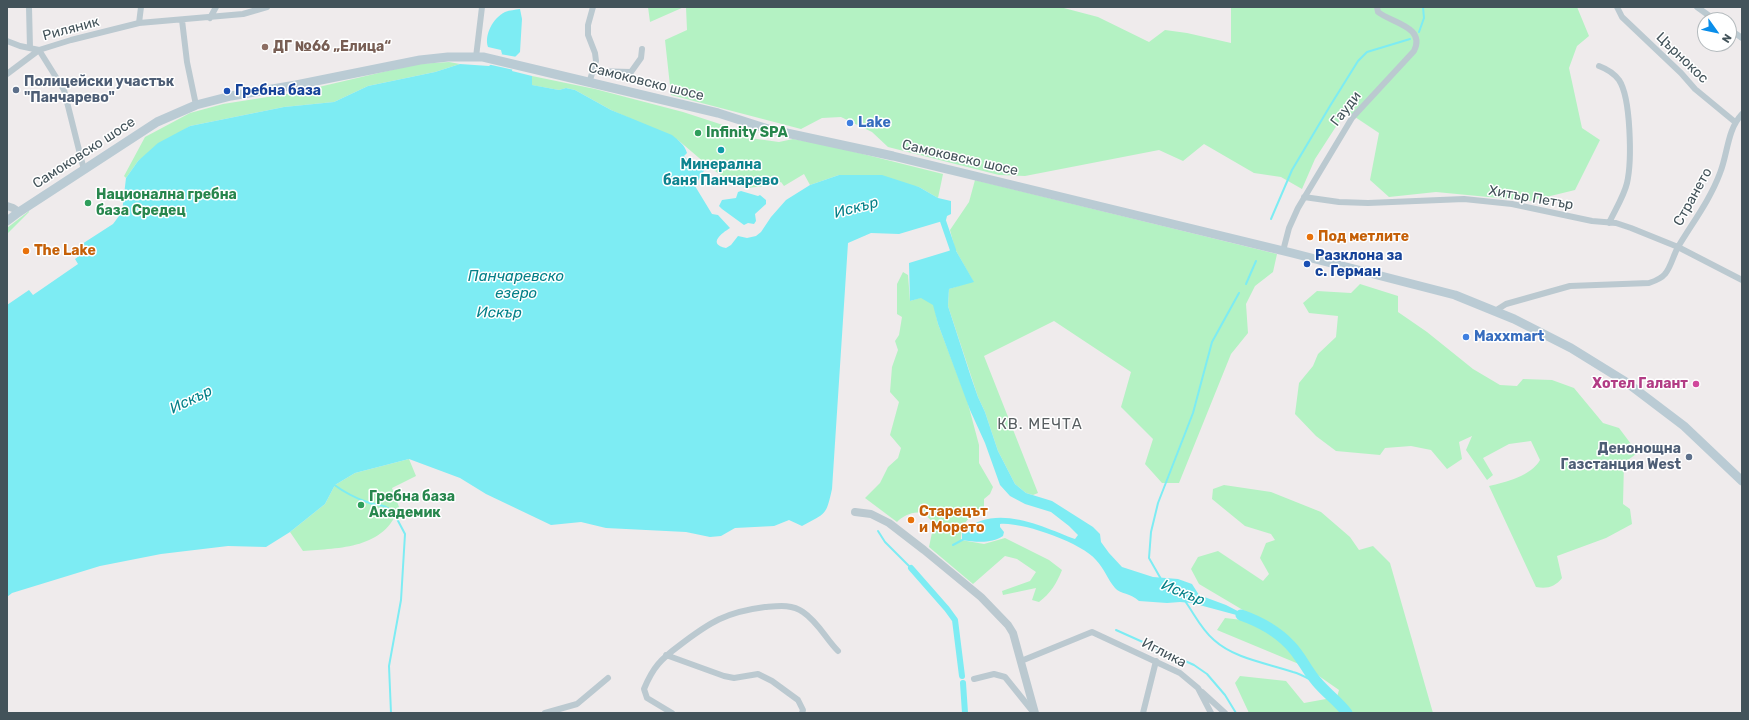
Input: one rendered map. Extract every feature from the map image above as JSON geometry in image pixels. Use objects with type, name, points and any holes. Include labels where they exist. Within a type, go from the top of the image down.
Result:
[{"type":"main road","name":"Самоковско шосе","points":[[7,222],[19,212],[157,122],[196,105],[230,96],[296,85],[420,60],[448,57],[476,57],[493,59],[718,113],[768,129],[893,156],[1283,250],[1455,295],[1514,319],[1571,348],[1626,382],[1684,426],[1742,481]]},
{"type":"street","points":[[29,7],[30,48]]},
{"type":"street","points":[[139,23],[141,7]]},
{"type":"street","points":[[210,18],[216,7]]},
{"type":"street","name":"Риляник","points":[[7,74],[39,50],[71,40],[139,23],[243,14],[267,7]]},
{"type":"street","points":[[476,57],[482,7]]},
{"type":"street","points":[[589,83],[596,61],[595,53],[588,35],[588,25],[593,7]]},
{"type":"street","name":"Гауди","points":[[1283,250],[1292,219],[1352,118],[1414,52],[1417,44],[1413,32],[1383,16],[1378,12],[1377,7]]},
{"type":"street","name":"Църнокос","points":[[1617,7],[1622,17],[1681,73],[1695,89],[1735,122]]},
{"type":"street","points":[[182,20],[187,62],[196,105]]},
{"type":"street","points":[[7,41],[39,50],[64,90],[84,170]]},
{"type":"street","points":[[593,71],[632,72],[641,58],[642,49]]},
{"type":"street","points":[[1599,66],[1610,70],[1622,85],[1625,95],[1630,137],[1627,184],[1609,223]]},
{"type":"street","name":"Странето","points":[[1494,311],[1506,304],[1570,286],[1649,283],[1664,275],[1678,247],[1712,192],[1724,162],[1726,149],[1735,122],[1742,114]]},
{"type":"street","name":"Хитър Петър","points":[[1304,197],[1339,202],[1368,203],[1464,199],[1512,204],[1632,228],[1678,247],[1741,277]]},
{"type":"street","points":[[7,206],[19,212]]},
{"type":"street","points":[[855,512],[871,514],[889,523],[981,597],[1008,625],[1013,633],[1022,660],[1034,713]]},
{"type":"street","points":[[672,713],[647,698],[644,689],[650,673],[666,655],[695,632],[718,618],[737,611],[774,606],[790,606],[803,612],[822,630],[827,640],[838,651]]},
{"type":"street","name":"Иглика","points":[[1022,660],[1092,632],[1180,673],[1198,688],[1211,713]]},
{"type":"street","points":[[666,655],[724,676],[734,678],[758,674],[772,681],[798,700],[803,710],[802,713]]},
{"type":"street","points":[[1143,713],[1156,661]]},
{"type":"street","points":[[974,679],[994,674],[1005,677],[1034,713]]},
{"type":"street","points":[[545,713],[577,704],[608,678]]},
{"type":"street","points":[[1198,688],[1225,713]]},
{"type":"green space","points":[[648,7],[684,7],[650,22]]},
{"type":"green space","points":[[686,7],[1060,7],[1098,17],[1149,42],[1165,30],[1187,33],[1231,43],[1231,7],[1577,7],[1589,36],[1577,46],[1569,68],[1582,128],[1600,140],[1575,190],[1530,201],[1436,192],[1389,197],[1370,180],[1379,133],[1346,111],[1315,159],[1302,189],[1281,177],[1254,173],[1204,144],[1183,161],[1159,150],[1025,176],[999,175],[888,147],[872,132],[841,117],[822,118],[801,129],[671,95],[665,40],[687,30]]},
{"type":"green space","points":[[449,62],[460,64],[435,72],[368,86],[334,102],[284,107],[190,126],[138,161],[126,178],[124,176],[145,137],[190,113],[223,104],[293,93],[417,64]]},
{"type":"green space","points":[[532,76],[595,89],[683,112],[729,127],[728,135],[779,142],[793,139],[827,145],[943,174],[938,198],[919,187],[839,175],[810,185],[804,174],[784,186],[781,182],[772,185],[748,188],[733,183],[712,169],[678,140],[611,110],[575,90],[566,88],[559,90],[531,85]]},
{"type":"green space","points":[[975,180],[1277,254],[1273,272],[1255,286],[1246,304],[1248,333],[1231,354],[1179,483],[1162,483],[1145,464],[1153,439],[1121,407],[1131,372],[1054,321],[984,356],[1038,493],[1033,495],[1026,493],[1015,484],[998,451],[985,412],[978,397],[948,306],[949,289],[973,281],[955,249],[950,230],[969,202]]},
{"type":"green space","points":[[29,212],[7,234],[7,228]]},
{"type":"green space","points":[[903,272],[908,275],[910,301],[939,292],[935,310],[938,324],[967,400],[979,445],[979,463],[993,487],[990,494],[984,499],[984,507],[967,520],[961,534],[961,540],[984,544],[1005,538],[1049,560],[1062,570],[1053,588],[1039,602],[1032,600],[1036,588],[1003,595],[1002,591],[1030,581],[1036,572],[1017,559],[1005,556],[973,584],[929,547],[934,523],[926,516],[921,513],[911,513],[897,522],[865,498],[880,483],[888,467],[898,458],[901,448],[890,435],[899,402],[890,392],[892,367],[898,350],[895,341],[899,335],[902,317],[897,314],[897,284]]},
{"type":"green space","points":[[1360,284],[1398,296],[1398,312],[1427,332],[1473,369],[1500,385],[1517,386],[1523,379],[1552,380],[1574,388],[1603,423],[1619,428],[1634,448],[1636,454],[1624,463],[1623,504],[1630,509],[1632,524],[1606,538],[1557,556],[1562,578],[1550,587],[1536,587],[1489,486],[1518,478],[1536,466],[1540,460],[1531,441],[1509,444],[1483,458],[1493,475],[1487,480],[1466,450],[1472,436],[1459,442],[1462,459],[1447,469],[1431,450],[1411,446],[1385,448],[1380,455],[1336,451],[1316,436],[1295,414],[1299,383],[1313,366],[1318,354],[1336,337],[1338,316],[1309,313],[1303,303],[1317,291],[1351,293]]},
{"type":"green space","name":"Гребна база Академик","points":[[409,459],[416,476],[392,488],[399,507],[392,521],[383,531],[372,539],[360,544],[332,549],[303,551],[290,532],[325,504],[335,485],[355,473]]},
{"type":"green space","points":[[1224,485],[1271,492],[1321,512],[1350,537],[1359,550],[1373,546],[1390,563],[1433,713],[1249,713],[1235,683],[1240,676],[1286,681],[1304,703],[1337,697],[1339,690],[1306,667],[1217,630],[1225,618],[1251,621],[1253,616],[1199,584],[1191,569],[1198,557],[1218,551],[1263,581],[1269,574],[1260,558],[1266,543],[1275,540],[1271,534],[1245,526],[1212,499],[1213,489]]},
{"type":"water","name":"Панчаревско езеро","points":[[520,9],[522,19],[520,52],[515,57],[512,71],[532,76],[532,85],[559,90],[566,88],[575,90],[611,110],[672,135],[677,139],[686,150],[687,153],[684,156],[691,162],[705,169],[695,186],[712,214],[718,215],[730,228],[718,238],[717,244],[720,246],[726,248],[731,245],[738,236],[747,238],[756,236],[761,232],[771,217],[786,200],[810,185],[839,175],[882,175],[919,187],[938,198],[951,201],[951,214],[947,216],[946,220],[899,234],[871,233],[848,243],[832,489],[824,513],[802,526],[789,520],[774,526],[735,528],[721,536],[710,537],[686,532],[606,528],[581,522],[551,525],[486,494],[460,478],[409,459],[355,473],[335,485],[325,504],[290,532],[266,547],[228,546],[161,554],[100,566],[12,593],[7,597],[7,305],[29,290],[33,295],[78,264],[75,259],[86,251],[82,244],[113,224],[122,212],[126,178],[138,161],[158,143],[190,126],[284,107],[334,102],[368,86],[435,72],[460,64],[489,66],[502,54],[501,50],[488,47],[487,37],[490,27],[497,18],[505,12]]},
{"type":"water","points":[[741,191],[758,196],[760,195],[766,200],[766,204],[755,214],[756,221],[754,224],[748,223],[744,225],[719,206],[722,200],[736,198],[738,192]]},
{"type":"water","points":[[955,249],[974,282],[949,289],[948,306],[971,377],[998,451],[1015,484],[1026,493],[1052,501],[1093,527],[1100,534],[1101,542],[1122,567],[1153,577],[1178,579],[1192,584],[1199,595],[1226,605],[1255,620],[1192,603],[1139,601],[1133,596],[1117,590],[1099,563],[1089,553],[1066,541],[1023,526],[1000,524],[1000,527],[1004,532],[1003,536],[994,540],[983,542],[962,540],[962,532],[975,523],[988,519],[1002,518],[1017,519],[1031,523],[1075,539],[1078,535],[1051,512],[1025,504],[1010,496],[1000,485],[985,443],[970,410],[938,324],[933,305],[921,298],[910,301],[909,263]]},
{"type":"pier","points":[[500,54],[517,57],[514,70],[487,64]]},
{"type":"waterway","points":[[1419,32],[1424,18],[1423,7]]},
{"type":"waterway","points":[[1271,219],[1292,170],[1358,61],[1367,52],[1410,39]]},
{"type":"waterway","points":[[943,221],[953,250],[951,257]]},
{"type":"waterway","points":[[1246,284],[1256,261]]},
{"type":"waterway","points":[[1161,579],[1149,558],[1151,532],[1158,503],[1193,413],[1212,342],[1239,293]]},
{"type":"waterway","points":[[333,484],[354,497],[386,507],[392,512]]},
{"type":"waterway","points":[[391,713],[389,666],[401,600],[405,534],[396,517]]},
{"type":"waterway","points":[[878,531],[885,542],[911,568]]},
{"type":"waterway","points":[[953,545],[964,539]]},
{"type":"waterway","points":[[911,568],[955,620],[962,676]]},
{"type":"waterway","points":[[1185,601],[1205,631],[1222,646],[1232,652],[1252,660],[1300,674],[1318,684]]},
{"type":"waterway","name":"Искър","points":[[1241,615],[1267,627],[1285,640],[1294,649],[1317,682],[1347,713]]},
{"type":"waterway","points":[[1116,630],[1194,665],[1207,674],[1225,695],[1236,713]]},
{"type":"waterway","points":[[963,683],[965,713]]},
{"type":"place","name":"ДГ №66 „Елица“","points":[[265,47]]},
{"type":"place","name":"Полицейски участък \"Панчарево\"","points":[[16,90]]},
{"type":"place","name":"Гребна база","points":[[227,91]]},
{"type":"place","name":"Lake","points":[[850,123]]},
{"type":"place","name":"Infinity SPA","points":[[698,133]]},
{"type":"place","name":"Минерална баня Панчарево","points":[[721,150]]},
{"type":"place","name":"Национална гребна база Средец","points":[[88,203]]},
{"type":"place","name":"Под метлите","points":[[1310,237]]},
{"type":"place","name":"The Lake","points":[[26,251]]},
{"type":"place","name":"Разклона за с. Герман","points":[[1307,264]]},
{"type":"place","name":"Maxxmart","points":[[1466,337]]},
{"type":"place","name":"Хотел Галант","points":[[1696,384]]},
{"type":"place","name":"Денонощна Газстанция West","points":[[1689,457]]},
{"type":"place","name":"Гребна база Академик","points":[[361,505]]},
{"type":"place","name":"Старецът и Морето","points":[[911,520]]},
{"type":"district","name":"КВ. МЕЧТА","points":[[1040,425]]}]
